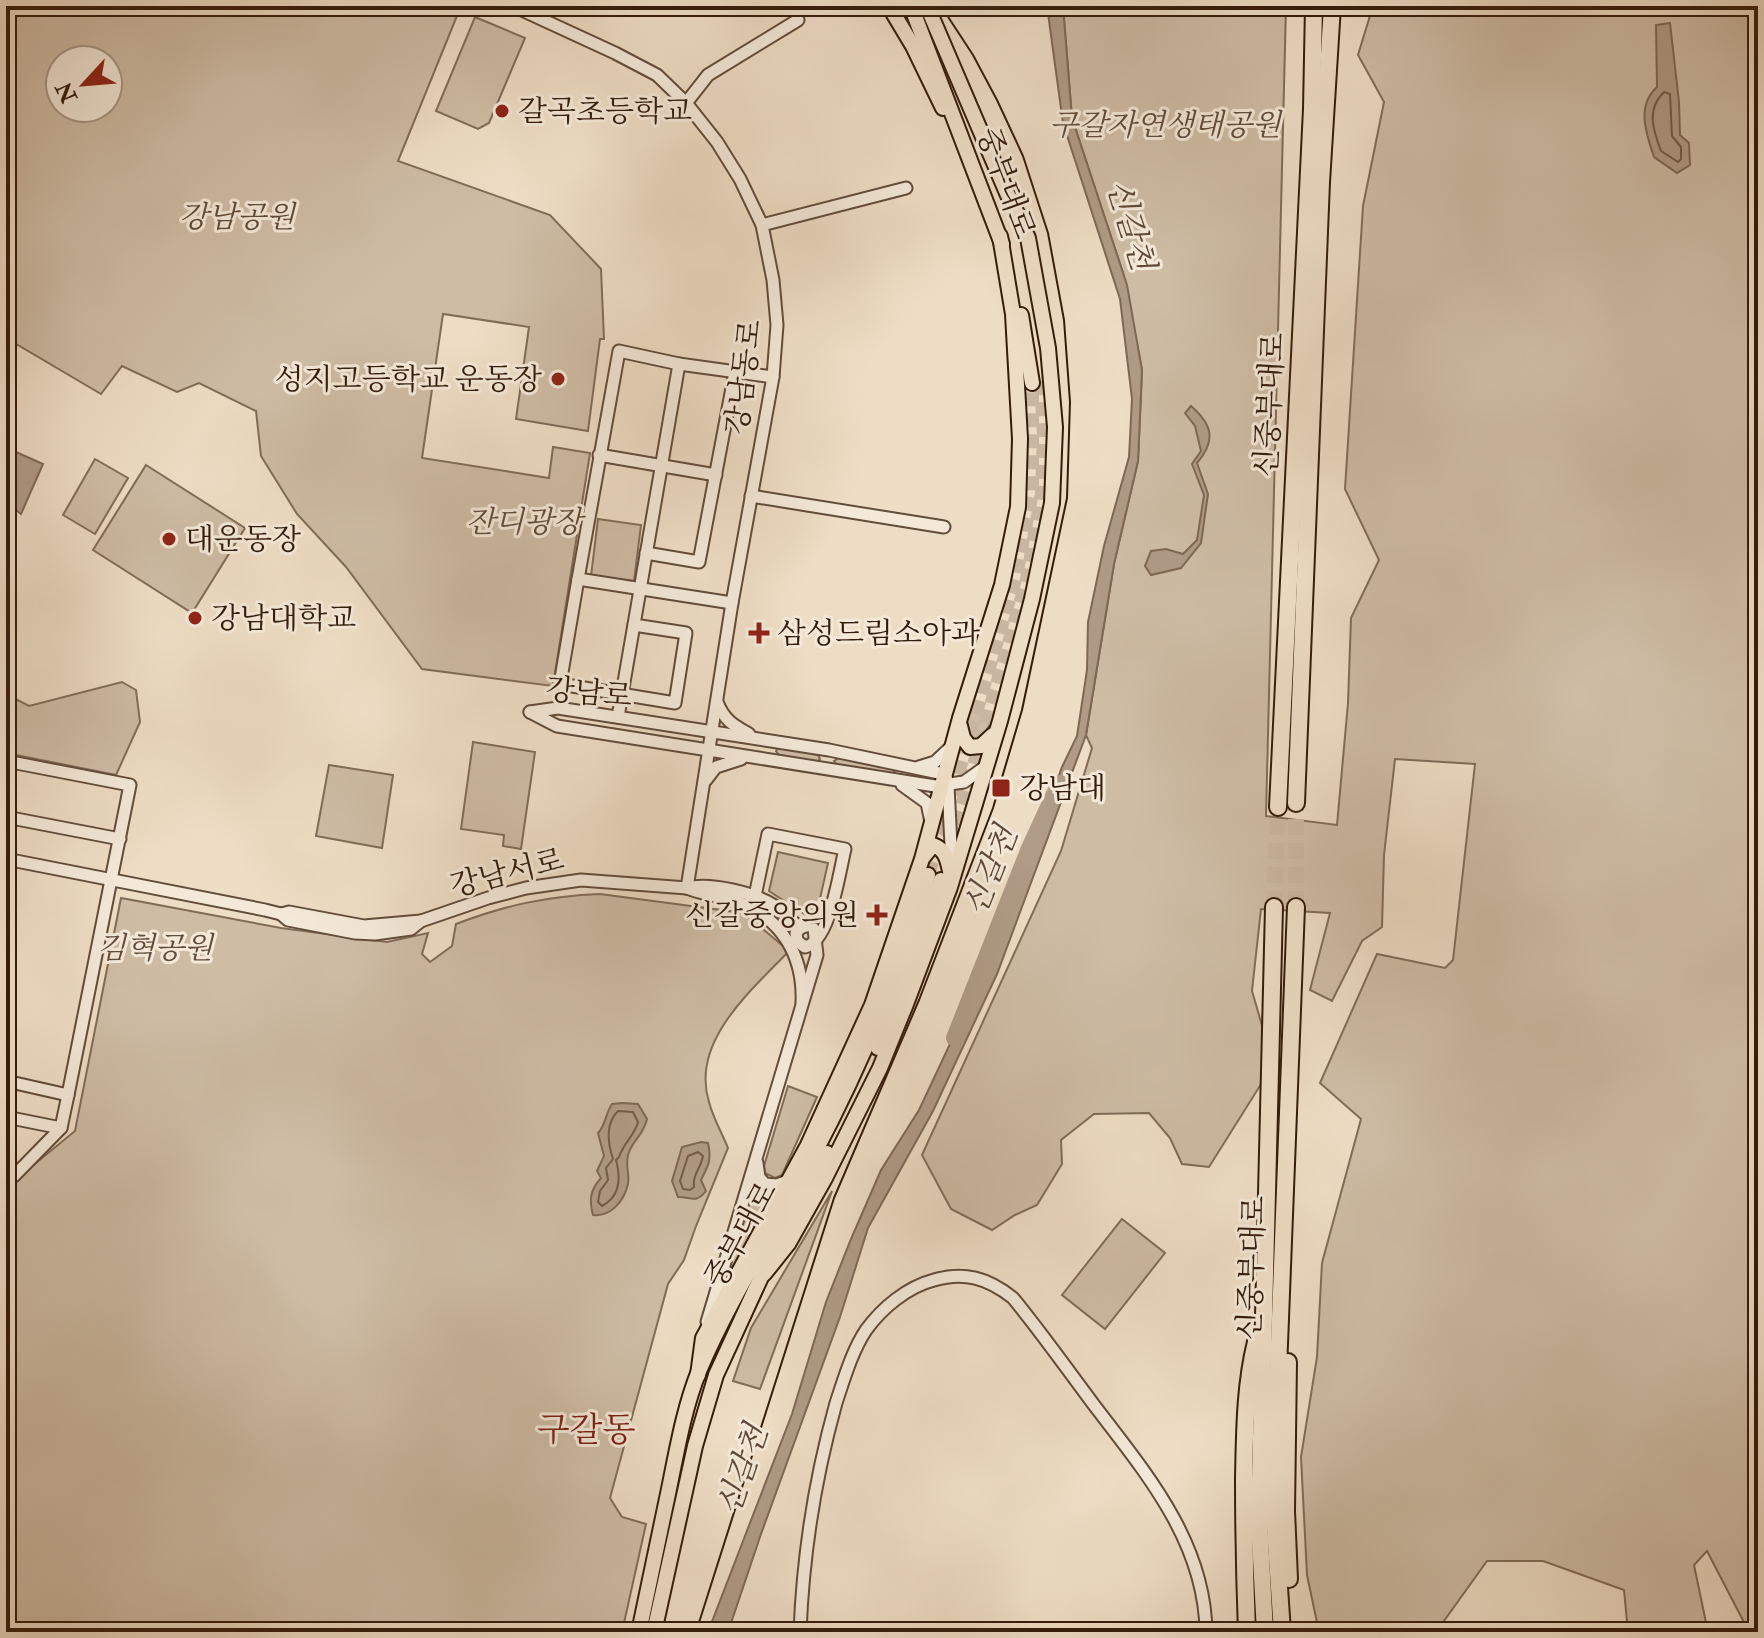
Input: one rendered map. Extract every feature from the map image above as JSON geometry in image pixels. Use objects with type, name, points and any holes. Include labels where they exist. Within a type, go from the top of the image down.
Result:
[{"type":"highway","points":[[1291,544],[1291,310],[1305,6]]},
{"type":"highway","name":"신중부대로","points":[[1278,807],[1314,6]]},
{"type":"highway","name":"신중부대로","points":[[1296,803],[1321,182],[1332,6]]},
{"type":"highway","name":"신중부대로","points":[[1265,1632],[1259,1520],[1274,907]]},
{"type":"highway","name":"신중부대로","points":[[1282,1632],[1273,1498],[1296,907]]},
{"type":"highway","points":[[1283,1196],[1288,1241],[1286,1511],[1293,1632]]},
{"type":"highway","points":[[1247,1632],[1245,1435],[1249,1379],[1264,1309]]},
{"type":"main road","points":[[889,6],[971,158]]},
{"type":"main road","name":"중부대로","points":[[911,6],[1000,236],[1036,382],[1038,339],[1010,198],[927,6]]},
{"type":"main road","points":[[942,879],[997,731],[1032,599],[1052,503],[1055,427],[1048,348],[1028,238],[1010,198]]},
{"type":"main road","points":[[698,1375],[703,1338],[840,1077],[885,972],[945,783],[960,718],[1002,585],[1018,507],[1018,375],[1013,314],[1000,236]]},
{"type":"main road","points":[[960,718],[963,738],[970,747],[981,746],[997,731]]},
{"type":"main road","points":[[922,859],[933,845],[941,848],[946,855],[942,879]]},
{"type":"main road","name":"중부대로","points":[[654,1632],[695,1446],[716,1375],[779,1238],[866,1076],[942,879]]},
{"type":"main road","name":"중부대로","points":[[639,1632],[678,1442],[698,1375],[714,1338],[814,1156],[883,1009],[916,916],[942,879]]},
{"type":"street","name":"강남동로","points":[[513,6],[657,75],[686,103],[717,142],[740,179],[762,225],[773,280],[777,325],[773,377],[712,732]]},
{"type":"street","points":[[686,103],[708,75],[798,20]]},
{"type":"street","points":[[762,225],[906,188]]},
{"type":"street","points":[[634,625],[686,633],[675,703],[560,684],[619,351],[679,364],[773,377]]},
{"type":"street","points":[[618,717],[679,364]]},
{"type":"street","points":[[646,553],[699,562],[735,372]]},
{"type":"street","points":[[599,455],[716,475]]},
{"type":"street","points":[[751,496],[944,527]]},
{"type":"street","points":[[578,579],[732,603]]},
{"type":"street","points":[[717,701],[730,724],[760,740]]},
{"type":"street","name":"강남로","points":[[558,708],[918,767],[945,783],[915,784],[708,752],[557,726],[530,712],[558,708]]},
{"type":"street","points":[[712,732],[687,888],[701,884],[755,896],[774,906],[798,936],[806,968],[803,984]]},
{"type":"street","points":[[915,784],[918,767],[935,762],[954,743]]},
{"type":"street","points":[[703,784],[716,767],[746,758]]},
{"type":"street","points":[[6,761],[130,785],[61,1128],[14,1176],[6,1174]]},
{"type":"street","points":[[942,879],[954,854],[945,783],[964,782],[985,767]]},
{"type":"street","points":[[895,780],[927,803],[931,825]]},
{"type":"street","points":[[6,817],[120,839]]},
{"type":"street","points":[[734,900],[754,904],[774,916],[809,947],[827,920],[845,849],[768,834],[755,896]]},
{"type":"street","name":"강남서로","points":[[6,859],[281,914],[289,912],[364,926],[421,921],[526,888],[581,880],[687,888]]},
{"type":"street","name":"중부대로","points":[[687,888],[734,900],[753,909],[782,931],[795,952],[803,984],[802,1003]]},
{"type":"street","points":[[798,936],[807,926],[815,934]]},
{"type":"street","name":"중부대로","points":[[703,1338],[817,955],[815,934]]},
{"type":"street","points":[[6,1081],[68,1095]]},
{"type":"street","points":[[6,1117],[61,1128]]},
{"type":"street","points":[[757,1155],[759,1177],[765,1184],[777,1185],[788,1181]]},
{"type":"street","points":[[800,1632],[816,1484],[851,1360],[865,1332],[891,1303],[928,1281],[958,1275],[989,1281],[1013,1298],[1159,1492],[1192,1558],[1206,1617],[1206,1632]]},
{"type":"green space","name":"강남공원","points":[[6,6],[461,6],[398,161],[550,215],[601,269],[604,339],[600,339],[588,431],[516,419],[529,327],[443,314],[422,458],[549,478],[553,447],[590,453],[553,686],[422,669],[346,567],[297,514],[261,456],[256,411],[199,383],[177,392],[122,366],[101,394],[6,338]]},
{"type":"green space","name":"구갈자연생태공원","points":[[1063,6],[1286,6],[1266,816],[1337,825],[1348,703],[1351,618],[1379,560],[1345,489],[1363,206],[1384,102],[1358,55],[1373,6],[1758,6],[1758,1632],[1749,1632],[1707,1551],[1694,1565],[1708,1632],[1628,1632],[1624,1590],[1543,1561],[1487,1561],[1436,1632],[1319,1632],[1307,1575],[1301,1457],[1317,1357],[1322,1263],[1361,1119],[1320,1083],[1377,954],[1445,968],[1453,960],[1475,764],[1395,759],[1384,855],[1382,927],[1362,941],[1332,1001],[1310,990],[1330,913],[1261,909],[1252,991],[1268,1046],[1263,1081],[1209,1167],[1182,1164],[1170,1138],[1149,1113],[1094,1114],[1061,1140],[1062,1164],[1037,1205],[992,1230],[951,1209],[922,1155],[1061,851],[1092,748],[1086,735],[1114,564],[1138,461],[1142,370],[1123,273],[1072,118]]},
{"type":"green space","points":[[475,17],[525,38],[489,123],[478,129],[436,111]]},
{"type":"green space","points":[[95,459],[128,478],[95,534],[63,515]]},
{"type":"green space","name":"대운동장","points":[[146,465],[245,528],[192,613],[93,550]]},
{"type":"green space","points":[[598,519],[641,525],[634,581],[591,576]]},
{"type":"green space","points":[[122,682],[136,690],[140,722],[116,775],[6,753],[6,694],[29,706]]},
{"type":"green space","points":[[967,707],[995,715],[981,740],[971,740],[966,733]]},
{"type":"green space","points":[[473,742],[535,752],[521,849],[503,846],[504,835],[461,829]]},
{"type":"green space","points":[[779,747],[818,755],[820,759],[817,762],[779,755],[776,751]]},
{"type":"green space","points":[[839,758],[895,771],[891,775],[838,766],[834,761]]},
{"type":"green space","points":[[329,765],[393,775],[382,848],[316,836]]},
{"type":"green space","points":[[778,852],[828,863],[815,921],[769,891]]},
{"type":"green space","name":"김혁공원","points":[[600,894],[744,913],[789,951],[728,1018],[708,1058],[705,1080],[709,1102],[728,1148],[684,1260],[668,1284],[610,1498],[622,1517],[646,1524],[622,1632],[6,1632],[6,1180],[14,1181],[75,1131],[121,898],[281,928],[387,942],[428,933],[422,954],[430,962],[452,946],[456,924],[527,903]]},
{"type":"green space","points":[[788,1086],[817,1097],[782,1175],[775,1178],[765,1173],[764,1166]]},
{"type":"green space","points":[[755,1169],[779,1189],[713,1313]]},
{"type":"green space","points":[[832,1191],[760,1389],[733,1381],[751,1328]]},
{"type":"green space","points":[[1122,1219],[1165,1253],[1105,1329],[1062,1295]]},
{"type":"water","points":[[1047,6],[1063,6],[1072,118],[1127,285],[1142,370],[1138,461],[1114,564],[1086,735],[997,974],[933,1111],[868,1228],[840,1317],[728,1632],[708,1632],[792,1414],[826,1302],[851,1239],[881,1170],[919,1110],[1003,931],[1062,767],[1077,736],[1087,670],[1088,622],[1104,546],[1129,457],[1132,399],[1120,299],[1063,123]]},
{"type":"water","points":[[1670,23],[1680,135],[1689,143],[1690,165],[1677,173],[1654,157],[1645,120],[1647,103],[1657,87],[1656,25]]},
{"type":"water","points":[[1191,406],[1204,420],[1209,433],[1207,447],[1197,463],[1208,494],[1201,543],[1181,568],[1151,575],[1145,566],[1151,551],[1166,549],[1183,554],[1197,540],[1204,495],[1192,464],[1201,451],[1195,426],[1185,413]]},
{"type":"water","points":[[16,452],[43,464],[21,514],[6,502],[6,456]]},
{"type":"water","points":[[612,1104],[638,1104],[647,1119],[629,1152],[628,1184],[623,1196],[611,1211],[593,1215],[591,1195],[601,1178],[597,1171],[604,1156],[598,1133]]},
{"type":"water","points":[[708,1143],[710,1154],[701,1180],[706,1191],[696,1199],[678,1197],[672,1181],[682,1147]]},
{"type":"waterway","name":"신갈천","points":[[954,1038],[1029,848],[1059,783]]},
{"type":"tunnel","points":[[951,845],[1027,580],[1042,493],[1044,436],[1041,381]]},
{"type":"tunnel","points":[[928,875],[1016,576],[1032,492],[1032,383]]},
{"type":"tunnel","points":[[1296,803],[1296,907]]},
{"type":"tunnel","points":[[1274,907],[1278,807]]},
{"type":"tram line","points":[[696,1632],[834,1198],[919,1000],[993,808],[1022,710],[1067,498],[1070,402],[1064,320],[1048,233],[1023,156],[997,100],[973,55],[941,6]]},
{"type":"place","name":"갈곡초등학교","points":[[502,111]]},
{"type":"place","name":"성지고등학교 운동장","points":[[558,379]]},
{"type":"place","name":"대운동장","points":[[169,539]]},
{"type":"place","name":"강남대학교","points":[[195,618]]},
{"type":"place","name":"삼성드림소아과","points":[[759,633]]},
{"type":"place","name":"강남대","points":[[1001,788]]},
{"type":"place","name":"신갈중앙의원","points":[[877,915]]},
{"type":"district","name":"구갈동","points":[[586,1430]]},
{"type":"park label","name":"잔디광장","points":[[524,522]]}]
